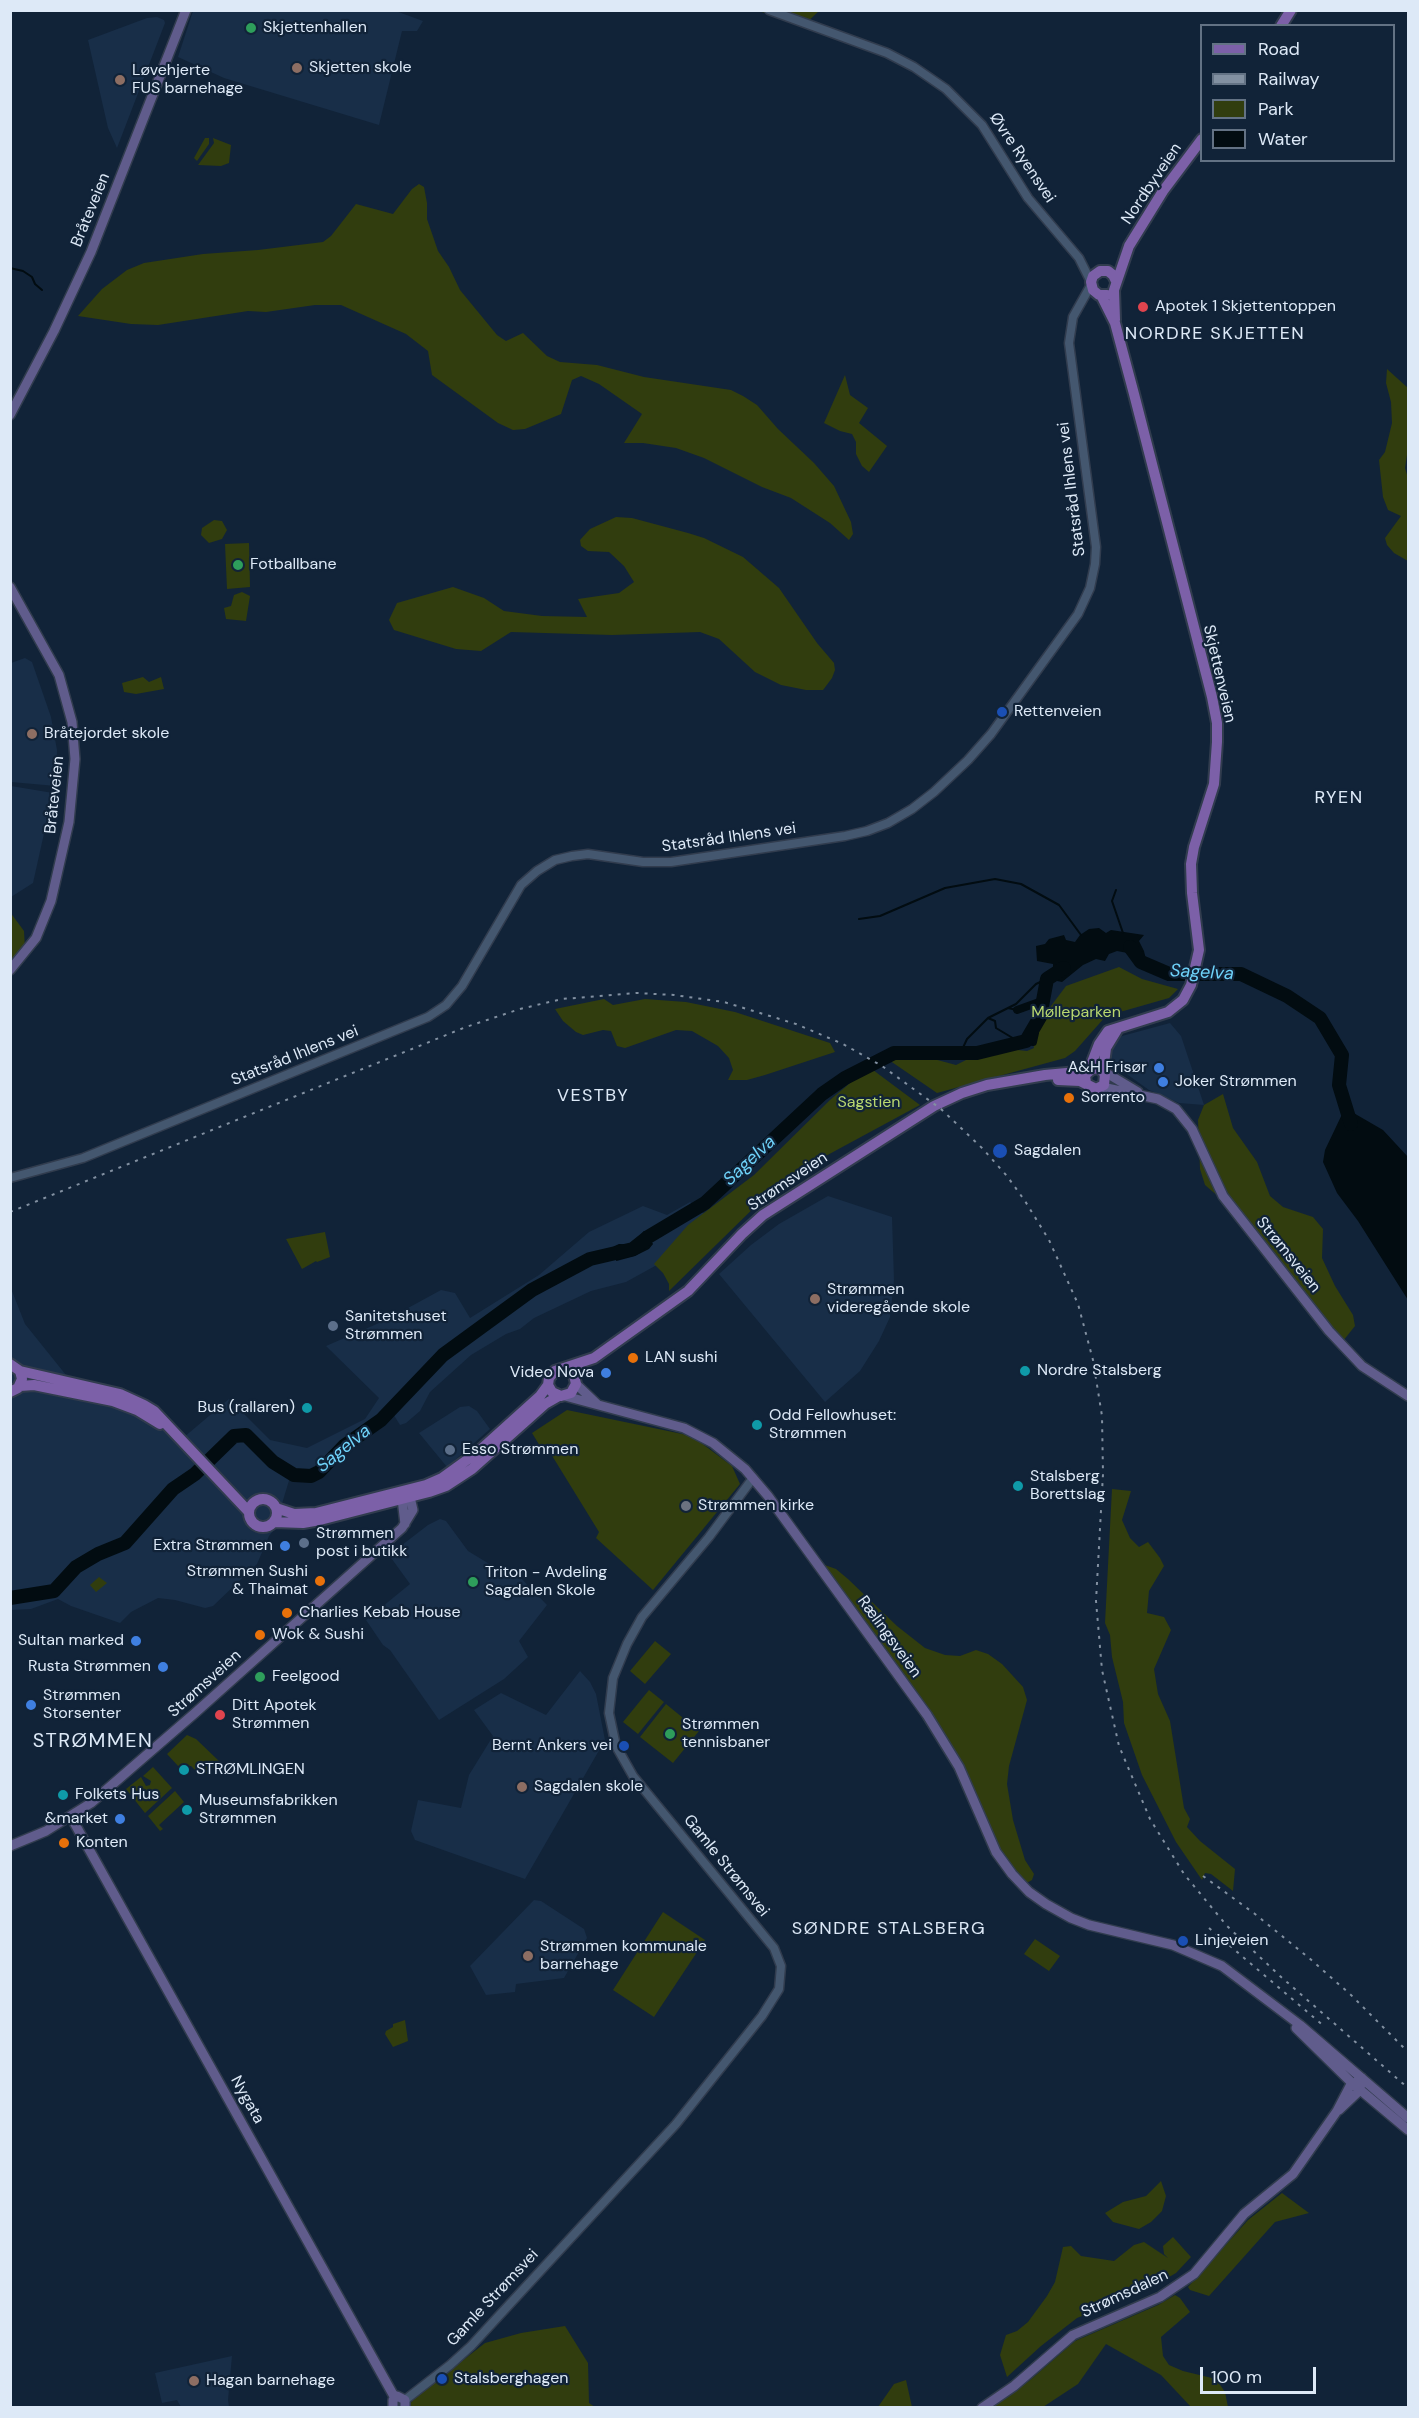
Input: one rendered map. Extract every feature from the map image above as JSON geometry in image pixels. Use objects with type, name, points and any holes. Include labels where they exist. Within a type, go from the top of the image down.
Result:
[{"type":"main road","name":"Bråteveien","points":[[10,415],[54,331],[94,245],[186,10]]},
{"type":"main road","points":[[1282,24],[1291,10]]},
{"type":"main road","name":"Nordbyveien","points":[[1115,286],[1129,246],[1168,184],[1200,142]]},
{"type":"main road","name":"Nordbyveien","points":[[1101,271],[1129,246]]},
{"type":"main road","points":[[1101,271],[1111,273],[1115,286],[1110,294],[1095,289],[1093,276],[1101,271]]},
{"type":"main road","name":"Skjettenveien","points":[[1089,1070],[1103,1036],[1108,1031],[1173,1009],[1186,997],[1193,980],[1199,955],[1191,864],[1214,783],[1217,723],[1115,323],[1115,286]]},
{"type":"main road","name":"Skjettenveien","points":[[1095,289],[1115,323]]},
{"type":"main road","name":"Bråteveien","points":[[10,587],[46,650],[64,690],[75,746],[74,786],[66,835],[47,912],[32,945],[10,970]]},
{"type":"main road","points":[[1103,1071],[1096,1068],[1089,1070],[1085,1076],[1086,1083],[1094,1089],[1101,1087],[1106,1079],[1103,1071],[1106,1048],[1119,1027]]},
{"type":"main road","name":"Strømsveien","points":[[564,1368],[594,1358],[679,1298],[748,1227],[791,1196],[945,1100],[976,1088],[1045,1075],[1089,1070]]},
{"type":"main road","name":"Strømsveien","points":[[1103,1071],[1142,1094]]},
{"type":"main road","name":"Strømsveien","points":[[1028,1079],[1074,1080],[1086,1083]]},
{"type":"main road","name":"Strømsveien","points":[[1101,1087],[1142,1094],[1167,1103],[1184,1118],[1223,1196],[1338,1341],[1362,1366],[1408,1396]]},
{"type":"main road","name":"Strømsveien","points":[[576,1382],[594,1358]]},
{"type":"main road","points":[[14,1365],[22,1379],[20,1386]]},
{"type":"main road","points":[[14,1365],[129,1397],[153,1411],[225,1485],[258,1526],[267,1526],[274,1522],[296,1523],[320,1520],[405,1496],[456,1470],[533,1401],[548,1385],[552,1373],[564,1368],[572,1372],[576,1382],[571,1393],[545,1404],[462,1476],[438,1489],[405,1496],[308,1514],[289,1514],[276,1508],[268,1500],[257,1501],[225,1485]]},
{"type":"main road","name":"Rælingsveien","points":[[576,1382],[599,1405]]},
{"type":"main road","points":[[10,1392],[20,1386],[34,1385],[122,1403],[170,1431]]},
{"type":"main road","points":[[548,1385],[552,1392],[562,1396]]},
{"type":"main road","name":"Rælingsveien","points":[[562,1396],[684,1428],[723,1450],[753,1478],[937,1731],[959,1767],[990,1841],[1012,1874],[1037,1898],[1063,1914],[1089,1925],[1173,1945],[1213,1961],[1245,1982],[1283,2013]]},
{"type":"main road","name":"Strømsveien","points":[[10,1846],[46,1831],[71,1817],[117,1783],[405,1524],[413,1510],[405,1496]]},
{"type":"main road","points":[[249,1512],[257,1501]]},
{"type":"main road","points":[[274,1522],[277,1515],[276,1508]]},
{"type":"main road","name":"Nygata","points":[[71,1817],[399,2403]]},
{"type":"main road","points":[[1283,2013],[1408,2118]]},
{"type":"main road","points":[[1283,2013],[1356,2086],[1408,2130]]},
{"type":"main road","points":[[1356,2086],[1362,2079]]},
{"type":"main road","name":"Strømsdalen","points":[[982,2408],[1014,2386],[1073,2336],[1160,2297],[1187,2280],[1205,2262],[1244,2214],[1293,2174],[1356,2086]]},
{"type":"street","name":"Øvre Ryensvei","points":[[769,10],[887,53],[914,67],[945,89],[982,125],[1028,198],[1079,258],[1095,289]]},
{"type":"street","name":"Øvre Ryensvei","points":[[1079,258],[1101,271]]},
{"type":"street","name":"Statsråd Ihlens vei","points":[[10,1178],[83,1158],[428,1017],[446,1005],[462,986],[521,885],[537,871],[555,860],[588,854],[643,862],[671,862],[845,836],[888,823],[934,792],[968,760],[1005,716],[1078,614],[1090,588],[1095,564],[1096,540],[1069,343],[1071,322],[1078,306],[1095,289]]},
{"type":"street","name":"Gamle Strømsvei","points":[[399,2403],[464,2353],[683,2116],[762,2016],[779,1989],[781,1966],[774,1948],[633,1776],[616,1746],[609,1713],[613,1678],[627,1644],[642,1617],[709,1537],[753,1478]]},
{"type":"shaded area","name":"Skjetten skole","points":[[393,10],[423,21],[417,31],[402,31],[379,125],[224,78],[178,57],[193,11]]},
{"type":"shaded area","name":"Løvehjerte FUS barnehage","points":[[157,17],[165,23],[117,148],[108,128],[88,40],[147,18]]},
{"type":"shaded area","name":"Bråtejordet skole","points":[[25,658],[32,662],[51,717],[57,750],[56,786],[11,782],[11,663]]},
{"type":"shaded area","points":[[11,786],[53,793],[33,883],[11,897]]},
{"type":"shaded area","points":[[1170,1023],[1181,1036],[1204,1105],[1179,1103],[1149,1090],[1107,1060],[1113,1043],[1122,1036]]},
{"type":"shaded area","name":"Strømmen videregående skole","points":[[828,1196],[892,1217],[894,1280],[890,1317],[879,1341],[860,1371],[825,1402],[719,1274],[779,1224]]},
{"type":"shaded area","points":[[690,1202],[722,1229],[626,1282],[591,1291],[534,1318],[520,1329],[506,1334],[471,1355],[430,1392],[420,1411],[406,1423],[400,1425],[390,1409],[337,1452],[312,1477],[291,1474],[274,1530],[257,1564],[213,1606],[205,1608],[158,1598],[131,1612],[120,1623],[71,1606],[58,1599],[31,1609],[11,1610],[10,1286],[25,1324],[70,1380],[136,1402],[183,1438],[229,1399],[270,1440],[307,1448],[365,1419],[379,1398],[326,1346],[386,1320],[441,1290],[455,1293],[470,1318],[539,1275],[589,1232],[643,1206],[667,1215]],"holes":[[[644,1231],[653,1244],[635,1256],[617,1261],[614,1246],[632,1245]]]},
{"type":"shaded area","points":[[469,1406],[477,1411],[490,1429],[447,1467],[419,1433],[460,1407]]},
{"type":"shaded area","points":[[440,1519],[446,1521],[468,1551],[496,1568],[503,1578],[506,1574],[517,1574],[547,1605],[519,1641],[528,1657],[504,1679],[439,1720],[366,1620],[410,1584],[389,1555],[428,1525]]},
{"type":"shaded area","name":"Sagdalen skole","points":[[580,1671],[590,1682],[596,1694],[605,1740],[525,1879],[415,1840],[411,1831],[418,1800],[461,1808],[469,1775],[493,1736],[474,1710],[501,1693],[546,1715]]},
{"type":"shaded area","name":"Strømmen kommunale barnehage","points":[[534,1900],[541,1901],[584,1929],[587,1938],[564,1978],[516,1984],[515,1992],[486,1995],[470,1966]]},
{"type":"shaded area","name":"Hagan barnehage","points":[[232,2356],[229,2407],[181,2407],[177,2400],[162,2403],[155,2373]]},
{"type":"green space","points":[[759,11],[819,11],[803,26]]},
{"type":"green space","points":[[205,138],[209,138],[209,144],[197,161],[194,158]]},
{"type":"green space","points":[[213,138],[231,145],[229,163],[221,166],[198,165],[214,143]]},
{"type":"green space","points":[[419,184],[424,187],[427,219],[438,251],[460,290],[497,335],[506,341],[523,333],[547,356],[560,362],[597,365],[644,377],[731,390],[743,396],[757,405],[834,486],[851,522],[853,534],[849,540],[830,523],[791,498],[762,487],[704,458],[676,448],[643,443],[624,443],[642,414],[599,384],[581,376],[572,380],[561,414],[525,429],[513,430],[498,423],[432,375],[428,351],[406,334],[341,305],[315,305],[266,312],[248,311],[158,325],[131,324],[78,316],[102,289],[127,270],[144,263],[203,254],[323,242],[331,236],[356,204],[393,214],[412,189]]},
{"type":"green space","points":[[1387,369],[1408,388],[1408,448],[1405,468],[1408,478],[1408,561],[1394,553],[1387,545],[1385,538],[1401,516],[1388,510],[1383,497],[1379,460],[1385,452],[1392,423],[1391,402],[1386,383]]},
{"type":"green space","points":[[845,375],[850,395],[868,408],[859,423],[887,446],[869,472],[862,466],[856,454],[856,442],[852,434],[824,423]]},
{"type":"green space","points":[[616,517],[632,518],[704,538],[743,557],[779,588],[817,643],[834,663],[835,670],[832,678],[823,690],[806,690],[781,685],[755,672],[719,639],[700,632],[612,635],[511,632],[481,651],[456,649],[394,630],[389,620],[397,603],[453,587],[484,598],[504,611],[542,616],[587,617],[578,599],[619,593],[634,582],[624,566],[609,552],[588,551],[581,546],[580,540],[590,529]]},
{"type":"green space","points":[[214,520],[222,521],[227,530],[222,539],[209,543],[201,535],[202,528]]},
{"type":"green space","name":"Fotballbane","points":[[249,543],[250,587],[227,589],[225,544]]},
{"type":"green space","points":[[242,592],[250,596],[246,621],[226,619],[224,608],[231,606],[234,595]]},
{"type":"green space","points":[[143,677],[149,682],[161,677],[164,689],[136,694],[124,692],[122,683]]},
{"type":"green space","points":[[10,912],[24,931],[25,949],[11,960]]},
{"type":"green space","name":"Mølleparken","points":[[1119,967],[1142,979],[1178,989],[1169,998],[1106,1016],[1075,1051],[1065,1058],[937,1093],[886,1058],[930,1058],[956,1065],[966,1060],[978,1059],[982,1055],[1004,1052],[1008,1049],[1027,1051],[1034,1048],[1033,1043],[1039,1022],[1066,986]]},
{"type":"green space","points":[[604,999],[613,1005],[645,999],[686,1002],[735,1012],[830,1043],[835,1052],[747,1080],[728,1080],[733,1070],[729,1058],[718,1046],[692,1031],[676,1030],[625,1048],[617,1046],[611,1031],[603,1030],[583,1035],[576,1032],[563,1021],[555,1009]]},
{"type":"green space","name":"Sagstien","points":[[869,1067],[920,1105],[798,1171],[767,1195],[669,1291],[669,1284],[663,1273],[654,1264],[688,1225],[754,1175],[830,1100]]},
{"type":"green space","points":[[1223,1094],[1233,1128],[1257,1162],[1270,1196],[1283,1207],[1313,1217],[1323,1229],[1322,1258],[1335,1286],[1353,1315],[1355,1326],[1339,1346],[1220,1198],[1205,1185],[1200,1169],[1198,1120],[1204,1105]]},
{"type":"green space","points":[[325,1232],[330,1257],[316,1261],[302,1269],[286,1239]]},
{"type":"green space","points":[[567,1410],[692,1436],[732,1466],[740,1484],[653,1590],[596,1538],[599,1532],[551,1454],[546,1456],[532,1433]]},
{"type":"green space","points":[[1112,1489],[1131,1491],[1122,1520],[1130,1538],[1139,1547],[1148,1542],[1164,1566],[1149,1591],[1147,1613],[1164,1617],[1171,1630],[1154,1669],[1158,1694],[1170,1721],[1184,1808],[1190,1819],[1187,1827],[1200,1841],[1235,1869],[1233,1891],[1211,1874],[1205,1873],[1202,1880],[1176,1842],[1142,1775],[1124,1723],[1123,1702],[1112,1657],[1110,1635],[1105,1623]]},
{"type":"green space","points":[[822,1564],[836,1569],[897,1626],[925,1648],[945,1655],[960,1656],[976,1650],[988,1654],[1002,1664],[1023,1687],[1027,1700],[1009,1766],[1007,1784],[1013,1820],[1025,1860],[1034,1874],[1032,1880],[1025,1884],[1003,1861],[969,1782]]},
{"type":"green space","points":[[99,1577],[107,1583],[96,1592],[90,1585]]},
{"type":"green space","points":[[655,1641],[671,1654],[645,1684],[630,1671]]},
{"type":"green space","points":[[649,1690],[664,1702],[638,1734],[623,1722]]},
{"type":"green space","name":"Strømmen tennisbaner","points":[[666,1704],[699,1731],[673,1763],[640,1737]]},
{"type":"green space","points":[[187,1735],[196,1739],[219,1761],[206,1774],[200,1775],[191,1766],[179,1767],[167,1754]]},
{"type":"green space","points":[[153,1767],[172,1788],[145,1813],[126,1789],[141,1777],[146,1786],[150,1785],[151,1781],[143,1776]]},
{"type":"green space","points":[[175,1791],[184,1802],[159,1825],[163,1829],[160,1831],[148,1816]]},
{"type":"green space","points":[[663,1912],[705,1940],[654,2017],[613,1990]]},
{"type":"green space","points":[[1035,1939],[1060,1956],[1049,1971],[1024,1954]]},
{"type":"green space","points":[[405,2020],[408,2041],[393,2047],[385,2034],[386,2031],[393,2027],[393,2024]]},
{"type":"green space","points":[[1161,2181],[1166,2196],[1162,2211],[1151,2222],[1139,2229],[1113,2222],[1105,2213],[1123,2202],[1146,2196]]},
{"type":"green space","points":[[1282,2193],[1309,2213],[1275,2222],[1209,2296],[1190,2290],[1188,2287],[1248,2220]]},
{"type":"green space","points":[[1173,2237],[1191,2257],[1176,2273],[1150,2288],[1077,2318],[1007,2377],[1000,2355],[1006,2335],[1017,2331],[1028,2322],[1047,2296],[1055,2282],[1063,2247],[1071,2246],[1081,2256],[1114,2261],[1134,2245],[1144,2242],[1168,2258],[1164,2254],[1163,2246]]},
{"type":"green space","points":[[1175,2295],[1190,2312],[1161,2337],[1163,2356],[1169,2365],[1216,2379],[1225,2392],[1228,2407],[1191,2407],[1161,2375],[1106,2344],[1078,2384],[1043,2407],[991,2408],[1029,2381],[1075,2341],[1158,2305]]},
{"type":"green space","points":[[565,2326],[588,2363],[589,2403],[595,2407],[406,2408],[416,2397],[485,2343],[521,2333]]},
{"type":"green space","points":[[906,2380],[912,2407],[878,2407],[894,2384]]},
{"type":"water","points":[[1099,928],[1106,933],[1111,930],[1144,935],[1139,941],[1146,960],[1135,966],[1133,954],[1117,951],[1109,954],[1105,961],[1096,959],[1083,965],[1062,982],[1052,980],[1046,973],[1053,969],[1053,964],[1037,961],[1036,946],[1045,944],[1049,939],[1064,935],[1066,940],[1075,942],[1089,929]]},
{"type":"water","points":[[1345,1108],[1383,1130],[1408,1157],[1408,1300],[1358,1221],[1337,1193],[1323,1162],[1325,1150]]},
{"type":"water","points":[[644,1231],[653,1244],[649,1249],[616,1261],[617,1253],[613,1247],[619,1244],[632,1245]]},
{"type":"waterway","points":[[10,268],[23,271],[32,277],[35,284],[42,290]]},
{"type":"waterway","points":[[859,919],[880,916],[945,888],[995,879],[1021,884],[1059,905],[1081,935]]},
{"type":"waterway","points":[[1116,890],[1112,901],[1123,933]]},
{"type":"waterway","name":"Sagelva","points":[[1130,947],[1141,962],[1169,974],[1241,974],[1287,996],[1320,1018],[1342,1055],[1339,1085],[1351,1124]]},
{"type":"waterway","name":"Sagelva","points":[[10,1598],[54,1591],[76,1567],[98,1554],[125,1543],[173,1489],[195,1474],[234,1436],[246,1435],[273,1462],[294,1475],[311,1476],[319,1472],[344,1446],[381,1420],[443,1355],[532,1290],[590,1259],[633,1249],[648,1237],[705,1203],[822,1094],[845,1078],[894,1053],[977,1053],[1026,1041],[1040,1017],[1047,979],[1064,968]]},
{"type":"waterway","points":[[961,1052],[967,1039],[988,1018],[1016,1004],[1036,984],[1047,979]]},
{"type":"waterway","points":[[1017,1010],[1042,1001]]},
{"type":"waterway","points":[[1008,1008],[1017,1010]]},
{"type":"waterway","points":[[988,1018],[995,1021],[996,1028],[1021,1043]]},
{"type":"waterway","points":[[1033,1042],[1035,1033]]},
{"type":"railway","points":[[10,1212],[466,1027],[520,1009],[562,999],[637,993],[674,995],[724,1002],[796,1024],[843,1044],[882,1066],[941,1109],[982,1148],[1007,1176],[1049,1240],[1078,1304],[1093,1360],[1102,1416],[1103,1474],[1096,1601],[1102,1670],[1119,1746],[1150,1819],[1184,1874],[1227,1926],[1280,1976],[1408,2088]]},
{"type":"railway","points":[[1203,1876],[1309,1958],[1351,1995],[1408,2052]]},
{"type":"railway","points":[[1209,1928],[1325,2027]]},
{"type":"place","name":"Skjettenhallen","points":[[251,28]]},
{"type":"place","name":"Skjetten skole","points":[[297,68]]},
{"type":"place","name":"Løvehjerte FUS barnehage","points":[[120,80]]},
{"type":"place","name":"Apotek 1 Skjettentoppen","points":[[1143,307]]},
{"type":"place","name":"Fotballbane","points":[[238,565]]},
{"type":"place","name":"Rettenveien","points":[[1002,712]]},
{"type":"place","name":"Bråtejordet skole","points":[[32,734]]},
{"type":"place","name":"A&H Frisør","points":[[1159,1068]]},
{"type":"place","name":"Joker Strømmen","points":[[1163,1082]]},
{"type":"place","name":"Sorrento","points":[[1069,1098]]},
{"type":"place","name":"Sagdalen","points":[[1000,1151]]},
{"type":"place","name":"Strømmen videregående skole","points":[[815,1299]]},
{"type":"place","name":"Sanitetshuset Strømmen","points":[[333,1326]]},
{"type":"place","name":"LAN sushi","points":[[633,1358]]},
{"type":"place","name":"Nordre Stalsberg","points":[[1025,1371]]},
{"type":"place","name":"Video Nova","points":[[606,1373]]},
{"type":"place","name":"Bus (rallaren)","points":[[307,1408]]},
{"type":"place","name":"Odd Fellowhuset: Strømmen","points":[[757,1425]]},
{"type":"place","name":"Esso Strømmen","points":[[450,1450]]},
{"type":"place","name":"Stalsberg Borettslag","points":[[1018,1486]]},
{"type":"place","name":"Strømmen kirke","points":[[686,1506]]},
{"type":"place","name":"Strømmen post i butikk","points":[[304,1543]]},
{"type":"place","name":"Extra Strømmen","points":[[285,1546]]},
{"type":"place","name":"Strømmen Sushi & Thaimat","points":[[320,1581]]},
{"type":"place","name":"Triton - Avdeling Sagdalen Skole","points":[[473,1582]]},
{"type":"place","name":"Charlies Kebab House","points":[[287,1613]]},
{"type":"place","name":"Wok & Sushi","points":[[260,1635]]},
{"type":"place","name":"Sultan marked","points":[[136,1641]]},
{"type":"place","name":"Rusta Strømmen","points":[[163,1667]]},
{"type":"place","name":"Feelgood","points":[[260,1677]]},
{"type":"place","name":"Strømmen Storsenter","points":[[31,1705]]},
{"type":"place","name":"Ditt Apotek Strømmen","points":[[220,1715]]},
{"type":"place","name":"Strømmen tennisbaner","points":[[670,1734]]},
{"type":"place","name":"Bernt Ankers vei","points":[[624,1746]]},
{"type":"place","name":"STRØMLINGEN","points":[[184,1770]]},
{"type":"place","name":"Sagdalen skole","points":[[522,1787]]},
{"type":"place","name":"Folkets Hus","points":[[63,1795]]},
{"type":"place","name":"Museumsfabrikken Strømmen","points":[[187,1810]]},
{"type":"place","name":"&market","points":[[120,1819]]},
{"type":"place","name":"Konten","points":[[64,1843]]},
{"type":"place","name":"Linjeveien","points":[[1183,1941]]},
{"type":"place","name":"Strømmen kommunale barnehage","points":[[528,1956]]},
{"type":"place","name":"Stalsberghagen","points":[[442,2379]]},
{"type":"place","name":"Hagan barnehage","points":[[194,2381]]},
{"type":"district","name":"NORDRE SKJETTEN","points":[[1215,334]]},
{"type":"district","name":"RYEN","points":[[1339,798]]},
{"type":"district","name":"VESTBY","points":[[593,1096]]},
{"type":"district","name":"STRØMMEN","points":[[93,1742]]},
{"type":"district","name":"SØNDRE STALSBERG","points":[[889,1929]]}]
